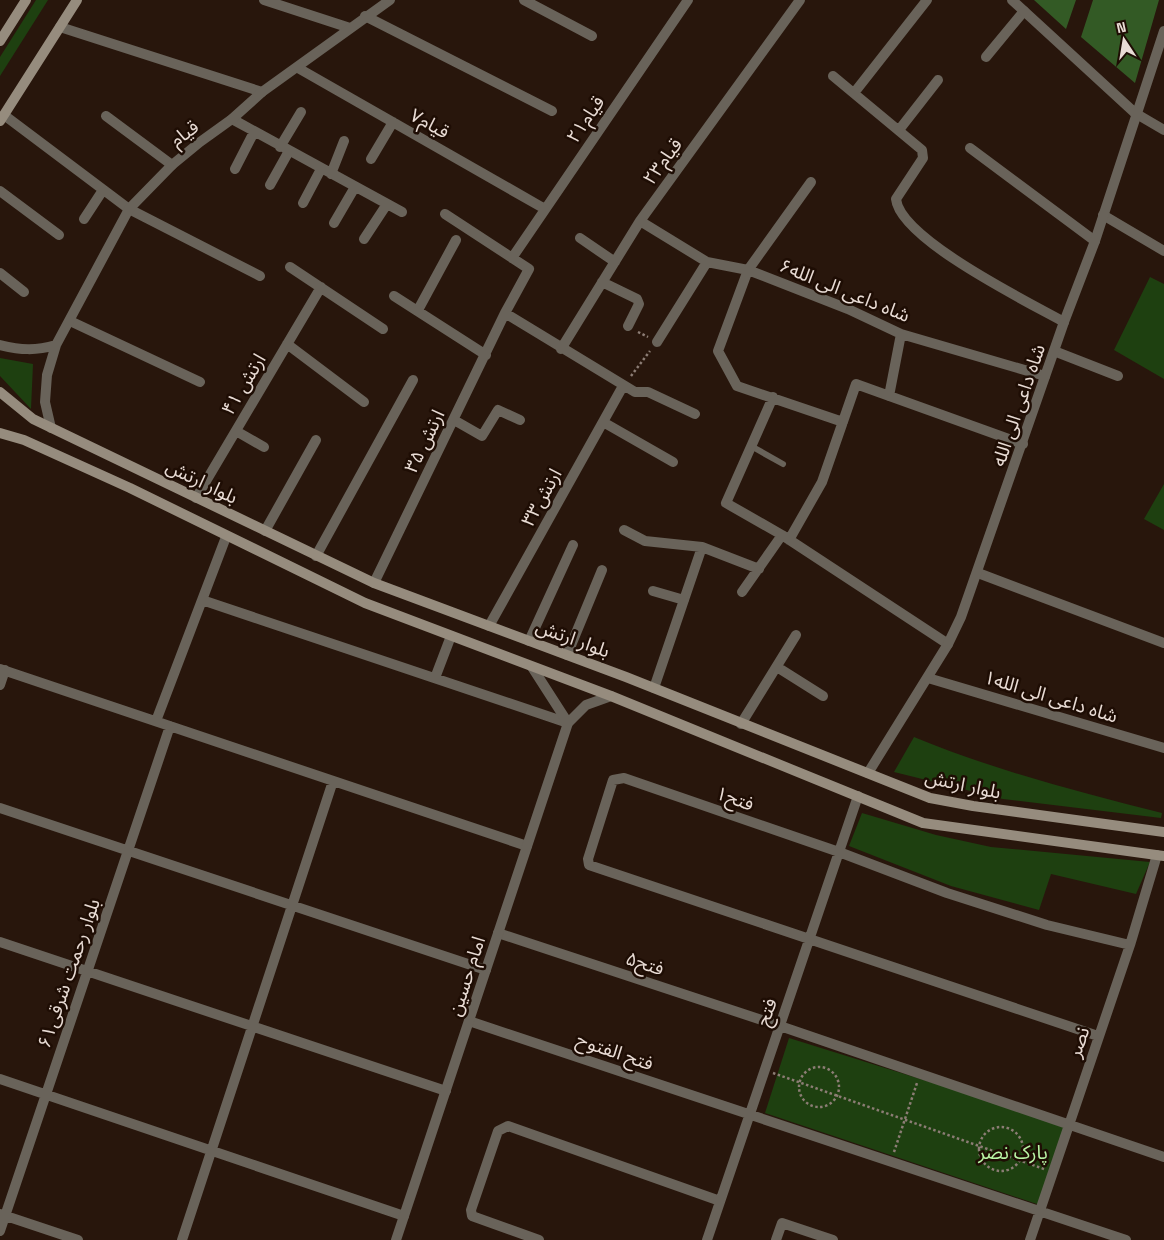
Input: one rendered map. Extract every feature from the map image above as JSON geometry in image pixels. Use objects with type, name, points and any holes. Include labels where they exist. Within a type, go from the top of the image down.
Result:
[{"type":"main road","points":[[0,41],[26,0]]},
{"type":"main road","points":[[2,118],[77,0]]},
{"type":"main road","name":"بلوار ارتش","points":[[0,392],[32,419],[374,583],[567,654],[930,798],[973,806],[1164,832]]},
{"type":"main road","points":[[0,403],[6,402],[19,407]]},
{"type":"main road","name":"بلوار ارتش","points":[[0,433],[24,440],[122,484],[226,537],[365,603],[611,696],[923,823],[1161,855]]},
{"type":"street","points":[[264,0],[350,28]]},
{"type":"street","name":"قیام","points":[[50,428],[45,402],[48,375],[56,345],[129,209],[172,165],[232,119],[262,92],[298,68],[365,16],[390,0]]},
{"type":"street","points":[[524,0],[592,36]]},
{"type":"street","name":"قیام۲۱","points":[[512,258],[688,0]]},
{"type":"street","name":"قیام۲۳","points":[[561,349],[640,221],[800,0]]},
{"type":"street","points":[[854,93],[927,0]]},
{"type":"street","points":[[1012,0],[1135,113],[1164,130]]},
{"type":"street","points":[[986,57],[1024,11]]},
{"type":"street","points":[[365,16],[552,111]]},
{"type":"street","points":[[60,27],[262,92]]},
{"type":"street","name":"شاه داعی الی الله","points":[[868,773],[948,644],[978,573],[1064,322],[1095,241],[1135,113],[1159,61],[1164,31]]},
{"type":"street","name":"قیام۷","points":[[298,68],[545,208]]},
{"type":"street","points":[[833,76],[922,150],[923,158],[896,198],[900,211],[917,231],[994,284],[1064,322]]},
{"type":"street","points":[[900,130],[938,80]]},
{"type":"street","points":[[270,185],[301,112]]},
{"type":"street","points":[[106,116],[172,165]]},
{"type":"street","points":[[2,118],[129,209],[260,276]]},
{"type":"street","points":[[232,119],[402,212]]},
{"type":"street","points":[[371,159],[393,122]]},
{"type":"street","points":[[235,169],[254,132]]},
{"type":"street","points":[[303,204],[326,172],[344,141]]},
{"type":"street","points":[[970,148],[1095,241]]},
{"type":"street","points":[[811,182],[748,270],[718,351],[737,386],[843,422]]},
{"type":"street","points":[[334,223],[355,187]]},
{"type":"street","points":[[84,219],[103,190]]},
{"type":"street","points":[[0,191],[59,235]]},
{"type":"street","points":[[364,239],[387,204]]},
{"type":"street","points":[[445,214],[512,258]]},
{"type":"street","points":[[1103,215],[1164,251]]},
{"type":"street","name":"شاه داعی الی الله۶","points":[[640,221],[707,262],[748,270],[848,309],[901,334],[1045,376]]},
{"type":"street","points":[[580,238],[615,262]]},
{"type":"street","points":[[418,310],[456,240]]},
{"type":"street","name":"ارتش ۳۵","points":[[374,583],[505,313],[529,269],[512,258]]},
{"type":"street","points":[[657,342],[707,262]]},
{"type":"street","points":[[290,267],[383,329]]},
{"type":"street","points":[[0,273],[24,292]]},
{"type":"street","points":[[602,282],[637,299],[639,304],[628,326]]},
{"type":"street","name":"ارتش ۴۱","points":[[196,498],[321,287]]},
{"type":"street","points":[[394,296],[486,355]]},
{"type":"street","points":[[505,313],[623,386],[635,392],[648,392],[695,414]]},
{"type":"street","points":[[70,321],[200,382]]},
{"type":"street","points":[[889,396],[901,334]]},
{"type":"street","points":[[287,344],[364,402]]},
{"type":"street","points":[[0,345],[22,351],[40,350],[56,345]]},
{"type":"street","points":[[1054,351],[1118,376]]},
{"type":"street","points":[[316,556],[413,380]]},
{"type":"street","points":[[742,592],[758,569],[786,538],[822,482],[856,384],[1023,444]]},
{"type":"street","name":"ارتش۳۳","points":[[489,626],[623,386]]},
{"type":"street","points":[[773,397],[726,503],[786,538],[948,644]]},
{"type":"street","points":[[454,420],[482,436],[498,410],[520,420]]},
{"type":"street","points":[[603,422],[673,462]]},
{"type":"street","points":[[236,431],[264,447]]},
{"type":"street","points":[[265,531],[316,440]]},
{"type":"street","points":[[624,530],[645,541],[702,547],[758,569]]},
{"type":"street","points":[[156,721],[226,537]]},
{"type":"street","points":[[529,641],[573,546]]},
{"type":"street","points":[[654,688],[702,547]]},
{"type":"street","points":[[567,654],[602,570]]},
{"type":"street","points":[[978,573],[1164,643]]},
{"type":"street","points":[[654,591],[684,600]]},
{"type":"street","points":[[202,600],[568,723]]},
{"type":"street","points":[[741,724],[796,635]]},
{"type":"street","points":[[435,678],[451,636]]},
{"type":"street","points":[[532,667],[568,723]]},
{"type":"street","points":[[777,667],[823,696]]},
{"type":"street","points":[[0,685],[2,670],[528,846]]},
{"type":"street","name":"شاه داعی الی الله۱","points":[[928,678],[1164,748]]},
{"type":"street","points":[[568,723],[586,705],[611,696]]},
{"type":"street","name":"امام حسین","points":[[396,1240],[568,723]]},
{"type":"street","name":"بلوار رحمت شرقی۶۱","points":[[0,1231],[2,1215],[46,1095],[170,726]]},
{"type":"street","name":"۱فتح","points":[[809,940],[589,866],[588,860],[613,780],[624,778],[839,852],[981,904],[1048,925],[1130,945]]},
{"type":"street","points":[[182,1240],[333,781]]},
{"type":"street","name":"فتح","points":[[707,1240],[858,796]]},
{"type":"street","points":[[0,808],[486,970]]},
{"type":"street","name":"نصر","points":[[1030,1240],[1161,855]]},
{"type":"street","name":"۵فتح","points":[[498,933],[780,1026],[1164,1157]]},
{"type":"street","points":[[809,940],[1098,1036]]},
{"type":"street","points":[[0,942],[446,1091]]},
{"type":"street","name":"فتح الفتوح","points":[[469,1021],[1126,1240]]},
{"type":"street","points":[[0,1080],[212,1149],[404,1216]]},
{"type":"street","points":[[539,1240],[472,1216],[470,1210],[498,1131],[508,1126],[720,1201]]},
{"type":"street","points":[[2,1215],[78,1240]]},
{"type":"street","points":[[776,1240],[782,1223],[834,1240]]},
{"type":"lane","points":[[751,446],[783,464]]},
{"type":"path","points":[[623,386],[657,342],[628,326]]},
{"type":"path","points":[[815,1068],[826,1068],[835,1075],[839,1085],[837,1096],[831,1103],[822,1107],[812,1106],[804,1101],[799,1092],[799,1082],[805,1073],[815,1068]]},
{"type":"path","points":[[765,1070],[1052,1172]]},
{"type":"path","points":[[891,1163],[920,1074]]},
{"type":"path","points":[[1003,1127],[1013,1130],[1021,1139],[1023,1150],[1019,1161],[1012,1168],[993,1170],[985,1164],[980,1156],[979,1146],[983,1136],[992,1128],[1003,1127]]},
{"type":"green space","points":[[36,0],[48,0],[0,76],[0,57]]},
{"type":"green space","points":[[1034,0],[1076,0],[1066,29]]},
{"type":"green space","points":[[1093,0],[1159,0],[1135,83],[1081,37]]},
{"type":"green space","points":[[1150,277],[1164,284],[1164,379],[1114,350]]},
{"type":"green space","points":[[0,358],[33,364],[31,409],[0,376]]},
{"type":"green space","points":[[1164,484],[1164,530],[1144,519]]},
{"type":"green space","points":[[914,737],[1005,770],[1162,813],[1161,818],[1003,799],[894,772]]},
{"type":"green space","points":[[862,813],[936,835],[991,847],[1150,862],[1136,894],[1051,874],[1039,910],[951,886],[849,846]]},
{"type":"green space","name":"پارک نصر","points":[[789,1038],[1068,1125],[1040,1205],[765,1113]]}]
